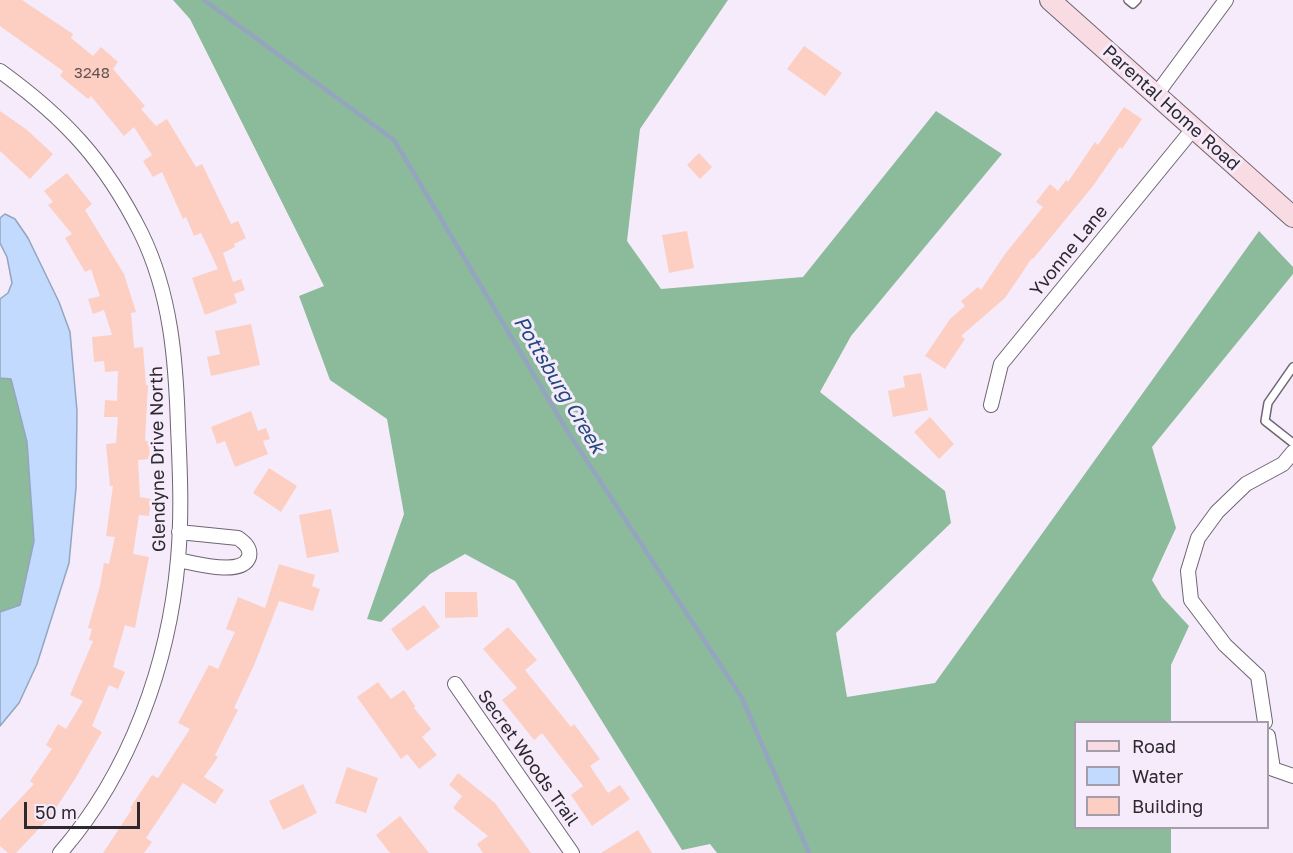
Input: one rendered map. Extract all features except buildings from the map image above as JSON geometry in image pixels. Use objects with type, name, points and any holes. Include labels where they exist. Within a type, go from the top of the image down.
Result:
[{"type":"main road","name":"Parental Home Road","points":[[1050,0],[1293,217]]},
{"type":"street","points":[[1156,96],[1226,0]]},
{"type":"street","name":"Glendyne Drive North","points":[[0,70],[63,121],[87,148],[116,188],[141,234],[155,267],[170,325],[176,368],[180,487],[178,560],[168,626],[159,665],[146,705],[115,773],[76,835],[60,853]]},
{"type":"street","name":"Yvonne Lane","points":[[991,405],[1001,364],[1193,129]]},
{"type":"street","points":[[1265,721],[1258,675],[1225,645],[1191,600],[1188,570],[1198,538],[1217,512],[1246,484],[1283,464],[1293,452]]},
{"type":"street","points":[[178,560],[232,569],[242,566],[248,559],[249,550],[238,538],[179,532]]},
{"type":"street","name":"Secret Woods Trail","points":[[455,684],[572,853]]},
{"type":"street","points":[[1269,743],[1273,769],[1293,776]]},
{"type":"lane","points":[[1128,0],[1133,4],[1137,0]]},
{"type":"lane","points":[[1293,367],[1268,403],[1265,421],[1293,443]]},
{"type":"green space","points":[[173,0],[728,0],[640,129],[627,241],[661,289],[803,277],[936,111],[1002,154],[851,336],[820,392],[945,491],[951,523],[836,633],[847,697],[935,683],[1259,231],[1293,267],[1293,274],[1152,447],[1176,528],[1152,580],[1162,597],[1189,626],[1171,665],[1171,721],[1074,721],[1074,829],[1171,829],[1171,853],[717,853],[710,844],[682,850],[515,581],[465,554],[430,574],[381,622],[367,619],[404,514],[387,419],[330,380],[299,296],[324,286],[190,19]]},
{"type":"green space","points":[[0,378],[11,379],[27,442],[34,541],[20,605],[0,612]]},
{"type":"water","points":[[5,214],[15,219],[28,238],[59,302],[70,332],[77,411],[76,488],[69,563],[37,664],[19,703],[0,726],[0,612],[20,605],[34,541],[27,442],[11,379],[0,378],[0,299],[8,293],[12,283],[7,257],[0,243],[0,218]]},
{"type":"waterway","name":"Pottsburg Creek","points":[[204,0],[394,140],[568,432],[742,698],[809,853]]}]
